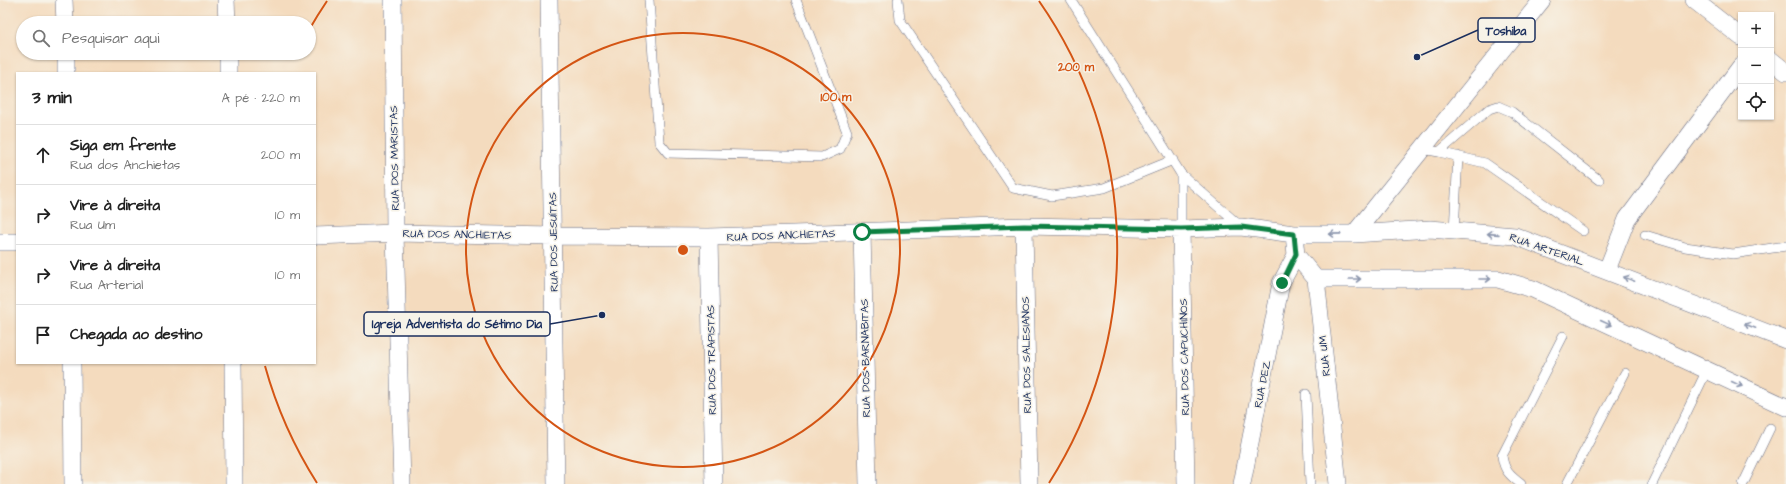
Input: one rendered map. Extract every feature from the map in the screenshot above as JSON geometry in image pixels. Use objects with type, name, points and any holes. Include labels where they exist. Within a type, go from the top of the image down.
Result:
[{"type":"street","points":[[64,0],[65,16]]},
{"type":"street","points":[[226,0],[227,16]]},
{"type":"street","name":"RUA DOS MARISTAS","points":[[393,0],[395,233],[402,484]]},
{"type":"street","name":"RUA DOS JESUÍTAS","points":[[549,0],[556,484]]},
{"type":"street","points":[[1354,234],[1542,0]]},
{"type":"street","points":[[1694,0],[1738,35]]},
{"type":"street","points":[[66,60],[66,72]]},
{"type":"street","points":[[228,60],[228,72]]},
{"type":"street","points":[[1774,62],[1786,72]]},
{"type":"street","points":[[1607,270],[1627,218],[1738,70]]},
{"type":"street","name":"RUA DOS ANCHIETAS","points":[[316,236],[395,233],[709,237],[1024,226],[1181,229],[1241,227],[1294,234]]},
{"type":"street","name":"RUA DOS SALESIANOS","points":[[1024,226],[1029,484]]},
{"type":"street","name":"RUA DOS CAPUCHINOS","points":[[1181,229],[1186,484]]},
{"type":"street","name":"RUA ARTERIAL","points":[[1294,234],[1354,234],[1430,229],[1515,236],[1607,270],[1786,340]]},
{"type":"street","name":"RUA DOS BARNABITAS","points":[[862,232],[868,484]]},
{"type":"street","points":[[1294,234],[1296,254],[1316,279],[1498,279],[1533,288],[1786,407]]},
{"type":"street","name":"RUA DOS TRAPISTAS","points":[[709,237],[714,484]]},
{"type":"street","points":[[0,242],[16,242]]},
{"type":"street","name":"RUA DEZ","points":[[1242,484],[1282,283],[1296,254]]},
{"type":"street","name":"RUA UM","points":[[1316,279],[1338,484]]},
{"type":"street","points":[[72,364],[73,484]]},
{"type":"street","points":[[233,364],[234,484]]},
{"type":"lane","points":[[649,0],[659,142],[668,153],[822,157],[840,149],[847,132],[796,0]]},
{"type":"lane","points":[[898,0],[900,20],[1013,188],[1052,196],[1104,188],[1173,160]]},
{"type":"lane","points":[[1071,0],[1181,174],[1241,227]]},
{"type":"lane","points":[[1439,152],[1488,109],[1498,106],[1512,112],[1599,180]]},
{"type":"lane","points":[[1422,149],[1485,163],[1583,231]]},
{"type":"lane","points":[[1454,231],[1458,156]]},
{"type":"lane","points":[[1181,174],[1181,229]]},
{"type":"lane","points":[[1645,236],[1685,246],[1733,254],[1786,246]]},
{"type":"lane","points":[[1520,484],[1509,475],[1504,468],[1502,456],[1563,336]]},
{"type":"lane","points":[[1652,484],[1707,370]]},
{"type":"lane","points":[[1566,484],[1625,373]]},
{"type":"lane","points":[[1306,394],[1310,484]]},
{"type":"lane","points":[[1743,484],[1770,428]]},
{"type":"place","name":"Toshiba","points":[[1417,57]]},
{"type":"place","name":"Igreja Adventista do Sétimo Dia","points":[[602,315]]},
{"type":"route","points":[[862,232],[1024,226],[1181,229],[1241,227],[1294,234],[1296,254],[1282,283]]}]
